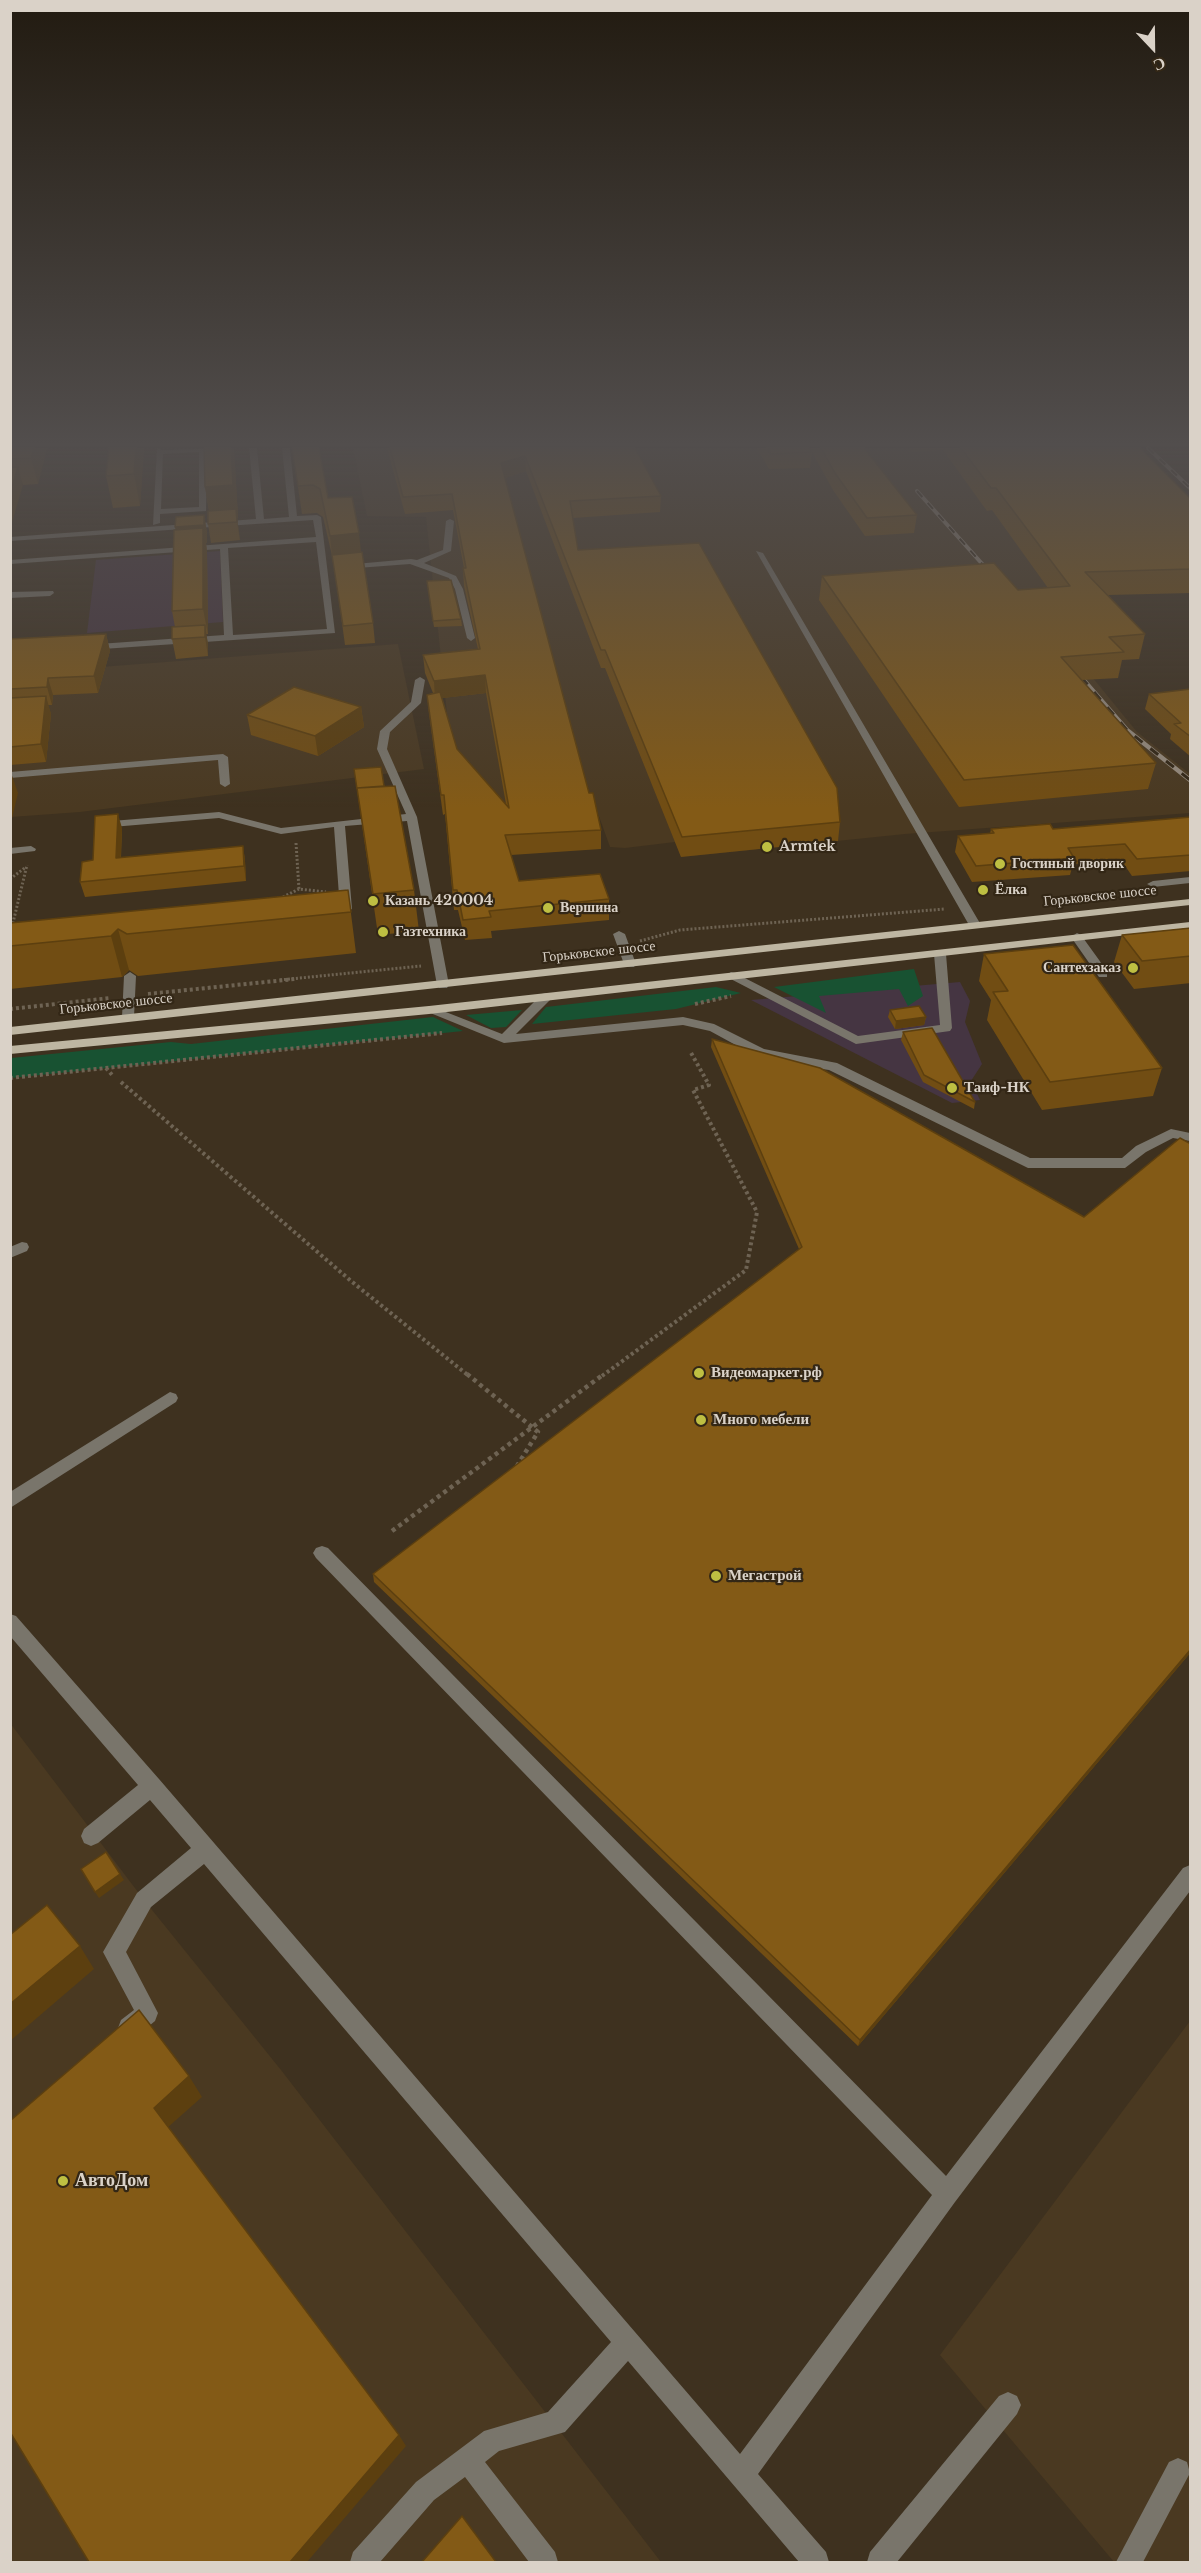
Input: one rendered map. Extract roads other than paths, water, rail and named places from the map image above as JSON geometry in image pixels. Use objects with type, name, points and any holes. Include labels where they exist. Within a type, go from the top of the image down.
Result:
[{"type":"main road","name":"Горьковское шоссе","points":[[10,1031],[1191,902]]},
{"type":"main road","points":[[10,1050],[429,1010],[1191,925]]},
{"type":"street","points":[[225,568],[229,639]]},
{"type":"street","points":[[79,648],[170,638],[229,639],[332,631],[323,570],[342,568]]},
{"type":"street","points":[[432,568],[452,576],[459,589],[471,638]]},
{"type":"street","points":[[768,568],[975,925]]},
{"type":"street","points":[[10,595],[50,593]]},
{"type":"street","points":[[420,680],[416,703],[385,731],[382,750],[411,817],[443,985]]},
{"type":"street","points":[[10,775],[223,757],[225,784]]},
{"type":"street","points":[[112,824],[219,815],[281,831],[411,817]]},
{"type":"street","points":[[339,823],[347,924]]},
{"type":"street","points":[[10,851],[31,849]]},
{"type":"street","points":[[1153,884],[1191,880]]},
{"type":"street","points":[[619,934],[630,964]]},
{"type":"street","points":[[1077,937],[1103,974]]},
{"type":"street","points":[[731,976],[856,1041],[946,1028],[940,954]]},
{"type":"street","points":[[128,1017],[130,976]]},
{"type":"street","points":[[504,1039],[546,997]]},
{"type":"street","points":[[429,1010],[504,1039],[683,1021],[714,1028],[759,1052],[790,1060],[832,1066],[1028,1162],[1125,1163],[1141,1149],[1171,1133],[1191,1137]]},
{"type":"street","points":[[10,1501],[170,1398]]},
{"type":"street","points":[[322,1553],[947,2194]]},
{"type":"street","points":[[10,1622],[816,2562]]},
{"type":"street","points":[[91,1836],[152,1786]]},
{"type":"street","points":[[110,2044],[147,2013],[114,1952],[144,1900],[204,1851]]},
{"type":"street","points":[[741,2475],[947,2194],[1191,1875]]},
{"type":"street","points":[[363,2562],[425,2491],[493,2440],[556,2423],[627,2343]]},
{"type":"street","points":[[880,2562],[1008,2405]]},
{"type":"street","points":[[467,2459],[545,2562]]},
{"type":"street","points":[[1129,2562],[1178,2471]]},
{"type":"railway","points":[[986,568],[993,576]]},
{"type":"railway","points":[[1074,669],[1082,679]]},
{"type":"railway","points":[[1081,677],[1127,730],[1190,780]]},
{"type":"place","name":"Armtek","points":[[767,847]]},
{"type":"place","name":"Гостиный дворик","points":[[1000,864]]},
{"type":"place","name":"Ёлка","points":[[983,890]]},
{"type":"place","name":"Казань 420004","points":[[373,901]]},
{"type":"place","name":"Вершина","points":[[548,908]]},
{"type":"place","name":"Газтехника","points":[[383,932]]},
{"type":"place","name":"Сантехзаказ","points":[[1133,968]]},
{"type":"place","name":"Таиф-НК","points":[[952,1088]]},
{"type":"place","name":"Видеомаркет.рф","points":[[699,1373]]},
{"type":"place","name":"Много мебели","points":[[701,1420]]},
{"type":"place","name":"Мегастрой","points":[[716,1576]]},
{"type":"place","name":"АвтоДом","points":[[63,2181]]}]
